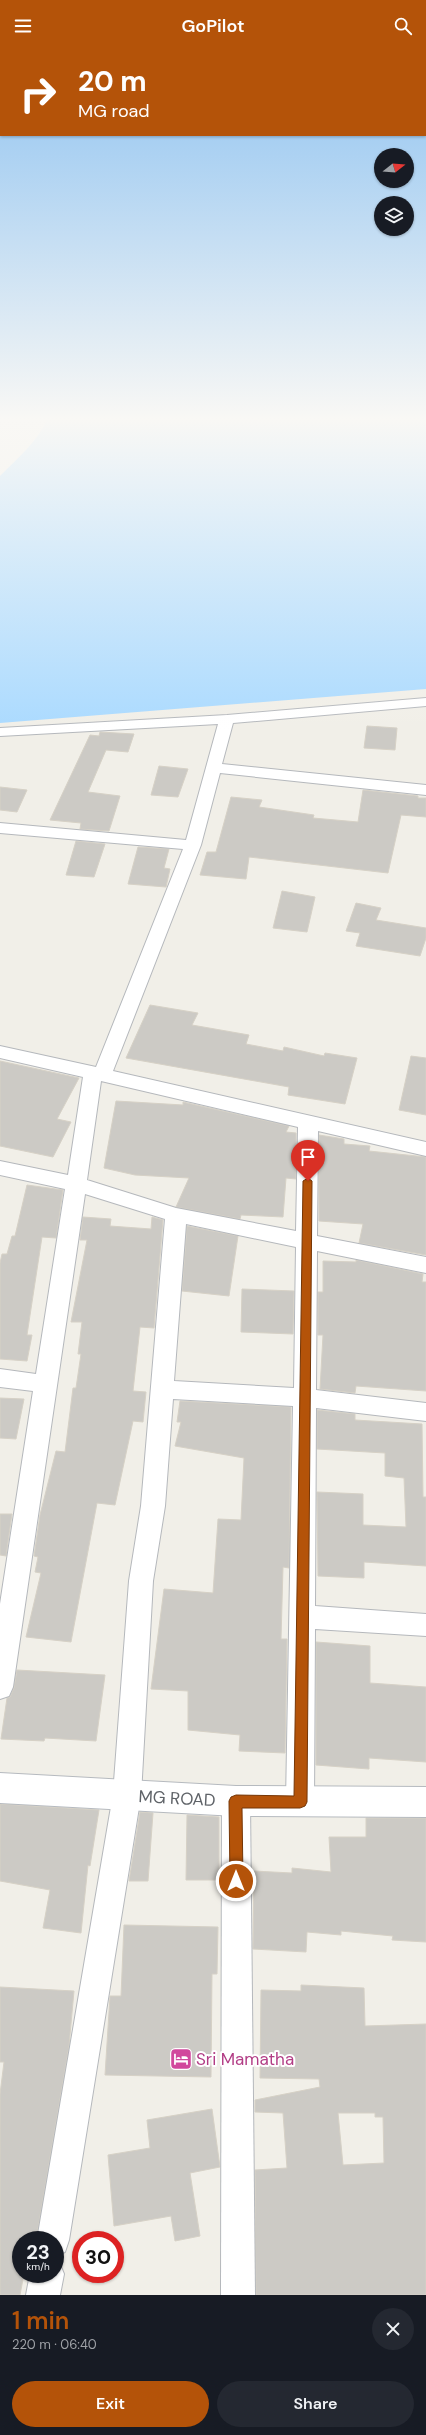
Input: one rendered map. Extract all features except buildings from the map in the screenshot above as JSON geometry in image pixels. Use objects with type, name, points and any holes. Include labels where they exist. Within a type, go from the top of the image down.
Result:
[{"type":"main road","name":"MG ROAD","points":[[0,1788],[236,1801],[426,1802]]},
{"type":"street","points":[[1,733],[228,719],[426,702]]},
{"type":"street","points":[[0,1687],[76,1184],[98,1074],[193,845],[228,719]]},
{"type":"street","points":[[214,768],[426,790]]},
{"type":"street","points":[[0,828],[193,845]]},
{"type":"street","points":[[0,1052],[426,1149]]},
{"type":"street","points":[[300,1802],[308,1121]]},
{"type":"street","points":[[0,1168],[76,1184],[176,1215],[426,1265]]},
{"type":"street","points":[[54,2231],[127,1795],[141,1581],[153,1506],[176,1215]]},
{"type":"street","points":[[0,1378],[46,1384]]},
{"type":"street","points":[[162,1389],[305,1398],[426,1412]]},
{"type":"street","points":[[303,1617],[426,1625]]},
{"type":"street","points":[[236,1801],[238,2295]]},
{"type":"street","points":[[43,2295],[45,2283]]},
{"type":"water","points":[[0,523],[426,523],[426,689],[0,723]]},
{"type":"place","name":"Sri Mamatha","points":[[181,2059]]},
{"type":"route","points":[[236,1881],[236,1801],[300,1802],[308,1181]]}]
